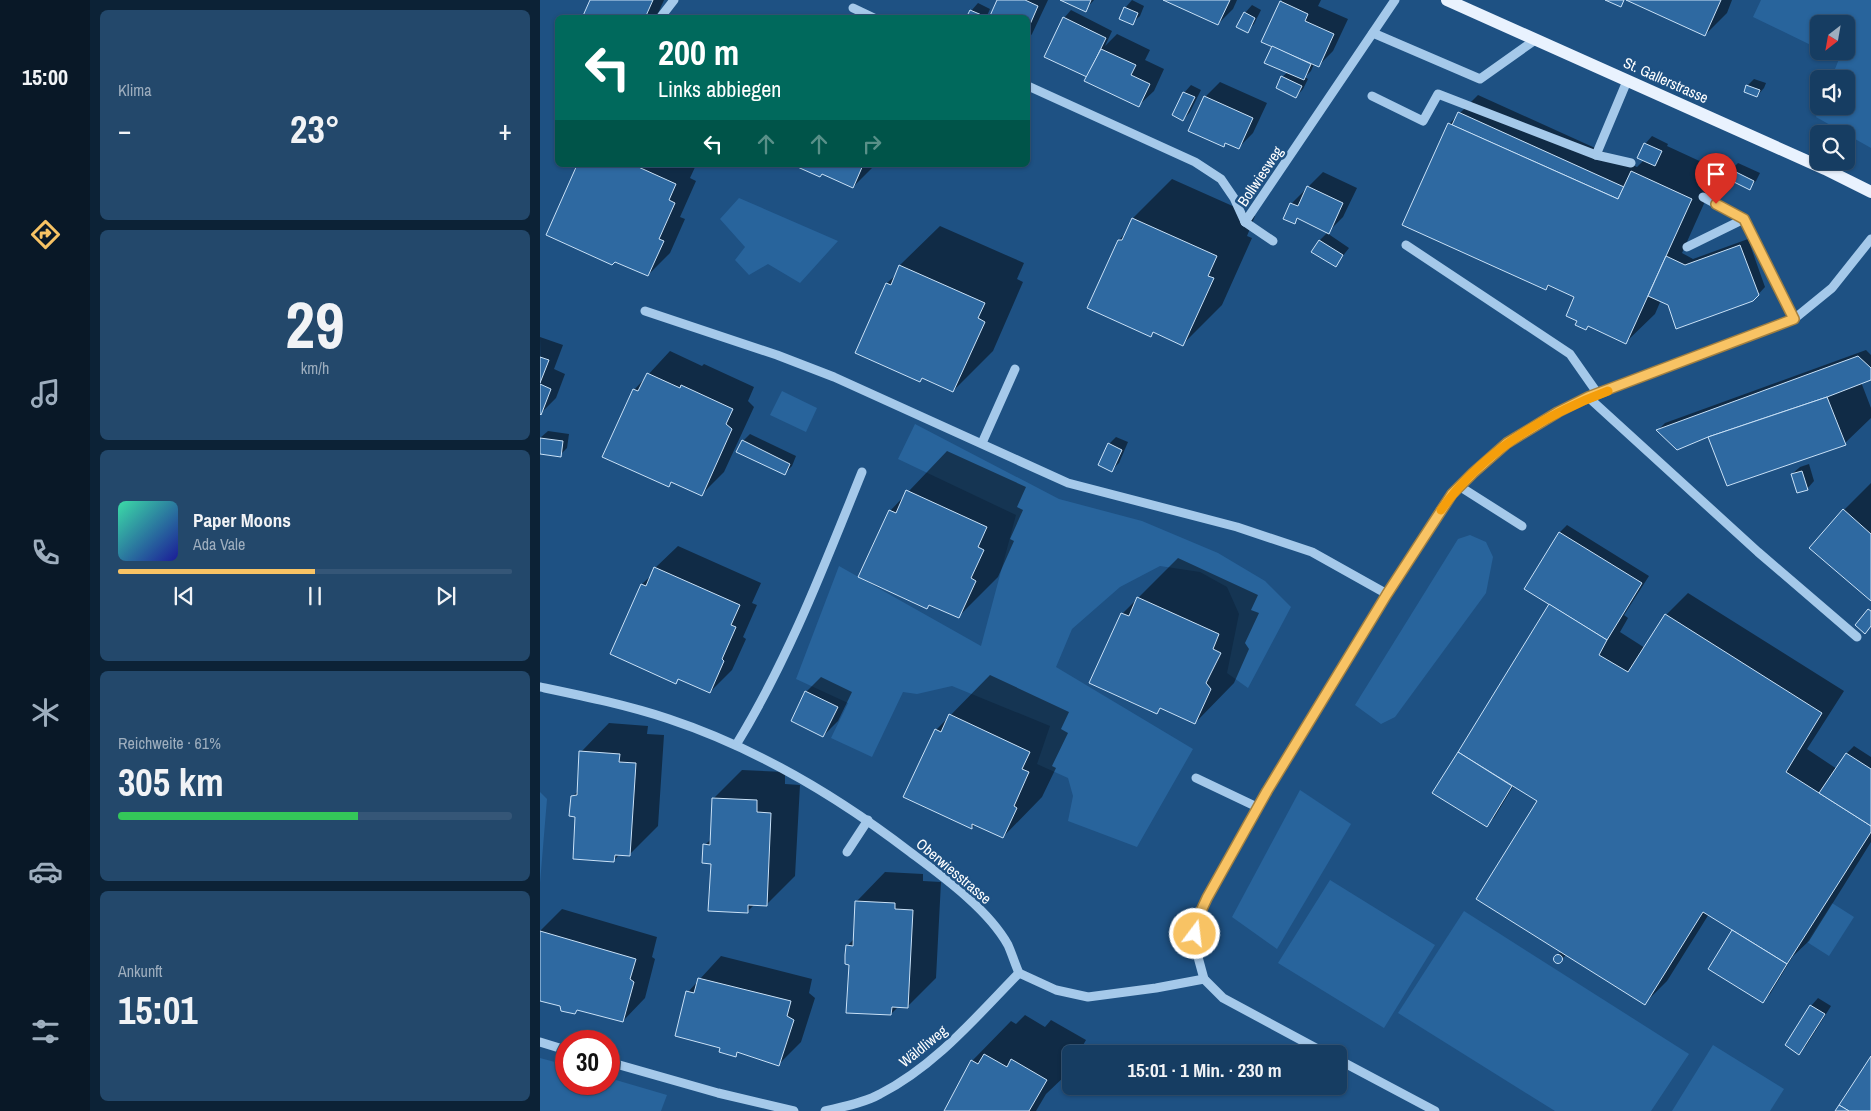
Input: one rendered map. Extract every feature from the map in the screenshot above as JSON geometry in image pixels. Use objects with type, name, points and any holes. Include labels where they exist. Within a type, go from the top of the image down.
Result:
[{"type":"main road","name":"St. Gallerstrasse","points":[[1447,0],[1825,169],[1871,192]]},
{"type":"street","points":[[662,15],[674,0]]},
{"type":"street","name":"Bollwiesweg","points":[[1245,222],[1395,0]]},
{"type":"street","points":[[853,8],[868,15]]},
{"type":"street","points":[[1373,33],[1480,79],[1535,40]]},
{"type":"street","points":[[1596,155],[1628,81]]},
{"type":"street","name":"Bollwiesweg","points":[[1030,87],[1194,162],[1220,179],[1234,198],[1245,222]]},
{"type":"street","points":[[1372,96],[1423,121],[1438,94],[1596,155],[1631,163]]},
{"type":"street","points":[[1703,197],[1744,219],[1794,319]]},
{"type":"street","points":[[1686,247],[1744,219]]},
{"type":"street","points":[[1245,222],[1272,241]]},
{"type":"street","points":[[1310,1045],[1223,998],[1204,980],[1195,946],[1196,922],[1207,898],[1258,808],[1387,594],[1442,509],[1459,486],[1507,443],[1558,412],[1588,397],[1794,319],[1832,288],[1871,239]]},
{"type":"street","points":[[1406,245],[1570,354],[1598,394]]},
{"type":"street","points":[[645,311],[777,355],[826,374],[1068,483],[1237,527],[1312,552],[1387,594]]},
{"type":"street","points":[[982,443],[1015,369]]},
{"type":"street","points":[[1588,397],[1758,552],[1857,637]]},
{"type":"street","points":[[736,745],[775,674],[811,599],[862,472]]},
{"type":"street","points":[[1459,486],[1522,526]]},
{"type":"street","name":"Oberwiesstrasse","points":[[540,687],[611,702],[669,719],[736,745],[800,779],[868,820],[948,881],[991,922],[1008,945],[1019,973]]},
{"type":"street","points":[[1196,778],[1258,808]]},
{"type":"street","points":[[847,852],[868,820]]},
{"type":"street","points":[[1019,973],[1056,990],[1088,997],[1204,980]]},
{"type":"street","name":"Wäldliweg","points":[[825,1111],[879,1095],[911,1075],[952,1042],[1019,973]]},
{"type":"street","points":[[540,1042],[555,1047]]},
{"type":"street","points":[[1347,1064],[1435,1111]]},
{"type":"street","points":[[620,1065],[718,1093],[794,1111]]},
{"type":"shaded area","points":[[1761,0],[1871,0],[1871,148],[1855,139],[1855,125],[1830,125],[1816,117],[1817,115],[1855,115],[1855,70],[1835,70],[1839,60],[1855,60],[1855,15],[1810,15],[1810,45],[1753,17]]},
{"type":"shaded area","points":[[739,198],[838,241],[800,283],[768,264],[749,275],[735,260],[745,247],[720,219]]},
{"type":"shaded area","points":[[782,391],[817,408],[806,432],[770,415]]},
{"type":"shaded area","points":[[915,424],[1059,499],[1142,521],[1218,553],[1265,581],[1291,607],[1248,688],[1227,673],[1239,614],[1227,587],[1200,572],[1160,566],[1120,587],[1072,629],[1056,667],[1193,749],[1137,847],[1068,821],[1073,796],[1068,778],[1037,764],[1050,726],[952,686],[917,694],[903,692],[872,757],[831,738],[848,703],[796,679],[839,566],[981,646],[1016,515],[898,459]]},
{"type":"shaded area","points":[[1470,535],[1486,542],[1493,557],[1486,593],[1395,717],[1381,724],[1355,705],[1458,539]]},
{"type":"shaded area","points":[[1300,790],[1351,824],[1277,949],[1232,917]]},
{"type":"shaded area","points":[[540,792],[547,799],[540,883]]},
{"type":"shaded area","points":[[1330,880],[1435,945],[1384,1028],[1278,963]]},
{"type":"shaded area","points":[[1832,903],[1854,917],[1829,956],[1807,942]]},
{"type":"shaded area","points":[[1464,911],[1689,1054],[1651,1111],[1555,1111],[1398,1013]]},
{"type":"shaded area","points":[[1713,1045],[1784,1089],[1770,1111],[1672,1111]]},
{"type":"shaded area","points":[[540,1058],[555,1062],[555,1095],[620,1095],[620,1081],[667,1095],[661,1111],[540,1111]]},
{"type":"building","points":[[590,0],[653,0],[646,15],[583,15]]},
{"type":"building","points":[[997,0],[1025,0],[1038,6],[1030,24],[1030,15],[990,15]]},
{"type":"building","points":[[1060,0],[1091,0],[1086,12]]},
{"type":"building","points":[[1163,0],[1230,0],[1218,25]]},
{"type":"building","points":[[1605,0],[1624,0],[1621,7]]},
{"type":"building","points":[[1626,0],[1721,0],[1705,36]]},
{"type":"building","points":[[1280,1],[1308,14],[1305,21],[1334,34],[1319,67],[1261,42]]},
{"type":"building","points":[[1124,7],[1138,13],[1133,25],[1119,19]]},
{"type":"building","points":[[970,10],[982,15],[968,15]]},
{"type":"building","points":[[1244,12],[1255,18],[1248,33],[1236,27]]},
{"type":"building","points":[[1063,17],[1106,38],[1087,77],[1044,57]]},
{"type":"building","points":[[1272,46],[1311,64],[1304,80],[1264,63]]},
{"type":"building","points":[[1101,49],[1136,65],[1131,75],[1150,84],[1139,107],[1084,81]]},
{"type":"building","points":[[1281,76],[1302,86],[1296,98],[1276,88]]},
{"type":"building","points":[[1746,85],[1760,90],[1757,97],[1744,92]]},
{"type":"building","points":[[1183,92],[1195,97],[1183,121],[1172,115]]},
{"type":"building","points":[[1204,96],[1253,118],[1239,149],[1225,143],[1224,147],[1188,131]]},
{"type":"building","points":[[1458,112],[1624,187],[1618,199],[1452,125]]},
{"type":"building","points":[[1448,123],[1618,199],[1631,171],[1692,199],[1626,344],[1588,326],[1586,330],[1575,325],[1577,321],[1566,316],[1574,297],[1548,285],[1546,290],[1402,225]]},
{"type":"building","points":[[1644,143],[1662,151],[1655,166],[1637,158]]},
{"type":"building","points":[[576,167],[638,167],[676,184],[669,200],[675,203],[659,239],[664,241],[648,276],[615,262],[612,265],[546,235]]},
{"type":"building","points":[[798,167],[862,167],[853,188],[822,174],[820,177]]},
{"type":"building","points":[[1730,169],[1754,181],[1750,190],[1726,178]]},
{"type":"building","points":[[1307,186],[1343,203],[1329,234],[1297,218],[1295,224],[1283,219],[1290,203],[1298,206]]},
{"type":"building","points":[[1132,218],[1217,256],[1208,276],[1214,278],[1183,346],[1153,332],[1151,337],[1087,308],[1118,240],[1122,240]]},
{"type":"building","points":[[1319,240],[1343,255],[1336,267],[1311,252]]},
{"type":"building","points":[[1740,245],[1759,295],[1753,301],[1676,329],[1668,305],[1648,296],[1666,256],[1685,265]]},
{"type":"building","points":[[899,265],[985,303],[978,318],[985,322],[953,392],[922,378],[920,382],[855,353],[886,283],[891,285]]},
{"type":"building","points":[[1858,356],[1871,368],[1871,380],[1827,397],[1708,437],[1677,450],[1656,430]]},
{"type":"building","points":[[540,357],[549,360],[540,383]]},
{"type":"building","points":[[647,373],[680,388],[681,385],[733,409],[726,424],[732,429],[702,496],[671,482],[669,487],[602,457],[633,389],[638,391]]},
{"type":"building","points":[[540,384],[551,389],[541,415],[540,414]]},
{"type":"building","points":[[1827,397],[1846,445],[1727,486],[1708,437]]},
{"type":"building","points":[[540,438],[563,441],[561,457],[540,454]]},
{"type":"building","points":[[742,440],[790,464],[785,475],[736,452]]},
{"type":"building","points":[[1108,443],[1122,450],[1112,472],[1098,465]]},
{"type":"building","points":[[1802,471],[1808,490],[1797,493],[1791,474]]},
{"type":"building","points":[[906,490],[987,527],[978,547],[984,550],[971,578],[976,581],[959,618],[929,605],[927,609],[858,577],[889,510],[896,513]]},
{"type":"building","points":[[1843,509],[1871,534],[1871,601],[1809,548]]},
{"type":"building","points":[[1559,532],[1642,583],[1607,640],[1524,589]]},
{"type":"building","points":[[654,567],[740,605],[731,625],[736,627],[710,693],[678,679],[676,684],[610,654],[641,584],[646,586]]},
{"type":"building","points":[[1137,597],[1219,634],[1213,649],[1221,653],[1206,683],[1211,689],[1195,724],[1160,708],[1157,714],[1089,683],[1121,613],[1129,616]]},
{"type":"building","points":[[1549,604],[1607,640],[1599,655],[1628,672],[1665,614],[1822,713],[1786,772],[1871,826],[1871,832],[1787,964],[1703,912],[1645,1005],[1476,899],[1537,801],[1458,752]]},
{"type":"building","points":[[1868,609],[1871,611],[1871,626],[1865,634],[1855,625]]},
{"type":"building","points":[[805,691],[838,707],[823,737],[791,721]]},
{"type":"building","points":[[949,714],[1030,752],[1022,769],[1029,772],[1014,806],[1017,808],[1003,838],[972,824],[972,829],[903,797],[935,729],[941,732]]},
{"type":"building","points":[[579,751],[620,754],[619,762],[636,763],[630,856],[615,855],[614,862],[573,859],[575,817],[569,816],[571,796],[577,795]]},
{"type":"building","points":[[1458,752],[1512,786],[1487,827],[1432,793]]},
{"type":"building","points":[[1846,753],[1871,769],[1871,826],[1819,793]]},
{"type":"building","points":[[712,798],[757,800],[757,812],[771,813],[767,906],[748,905],[748,913],[708,911],[711,864],[702,863],[703,844],[710,845]]},
{"type":"building","points":[[855,901],[895,903],[895,909],[913,910],[908,1008],[892,1007],[891,1015],[846,1013],[849,965],[845,964],[845,955],[846,945],[853,946]]},
{"type":"building","points":[[1732,930],[1787,964],[1763,1003],[1708,969]]},
{"type":"building","points":[[540,931],[636,959],[630,979],[634,982],[623,1022],[577,1010],[575,1014],[561,1011],[560,1006],[540,1001]]},
{"type":"building","points":[[1558,954],[1563,959],[1558,964],[1553,959]]},
{"type":"building","points":[[698,978],[791,1001],[787,1016],[794,1020],[779,1066],[737,1052],[736,1057],[719,1052],[720,1048],[675,1036],[686,991],[694,993]]},
{"type":"building","points":[[1810,1005],[1825,1014],[1799,1055],[1785,1045]]},
{"type":"building","points":[[984,1054],[1007,1067],[1011,1059],[1047,1080],[1029,1111],[944,1111],[971,1060],[978,1064]]},
{"type":"building","points":[[1871,1056],[1871,1111],[1849,1111],[1839,1105]]},
{"type":"building","points":[[1839,1105],[1849,1111],[1835,1111]]},
{"type":"slow traffic","points":[[1441,510],[1459,486],[1507,443],[1558,412],[1588,397],[1608,391]]},
{"type":"route","points":[[1195,934],[1196,922],[1207,898],[1286,759],[1387,594],[1459,486],[1507,443],[1558,412],[1588,397],[1794,319],[1744,219],[1716,204]]}]
